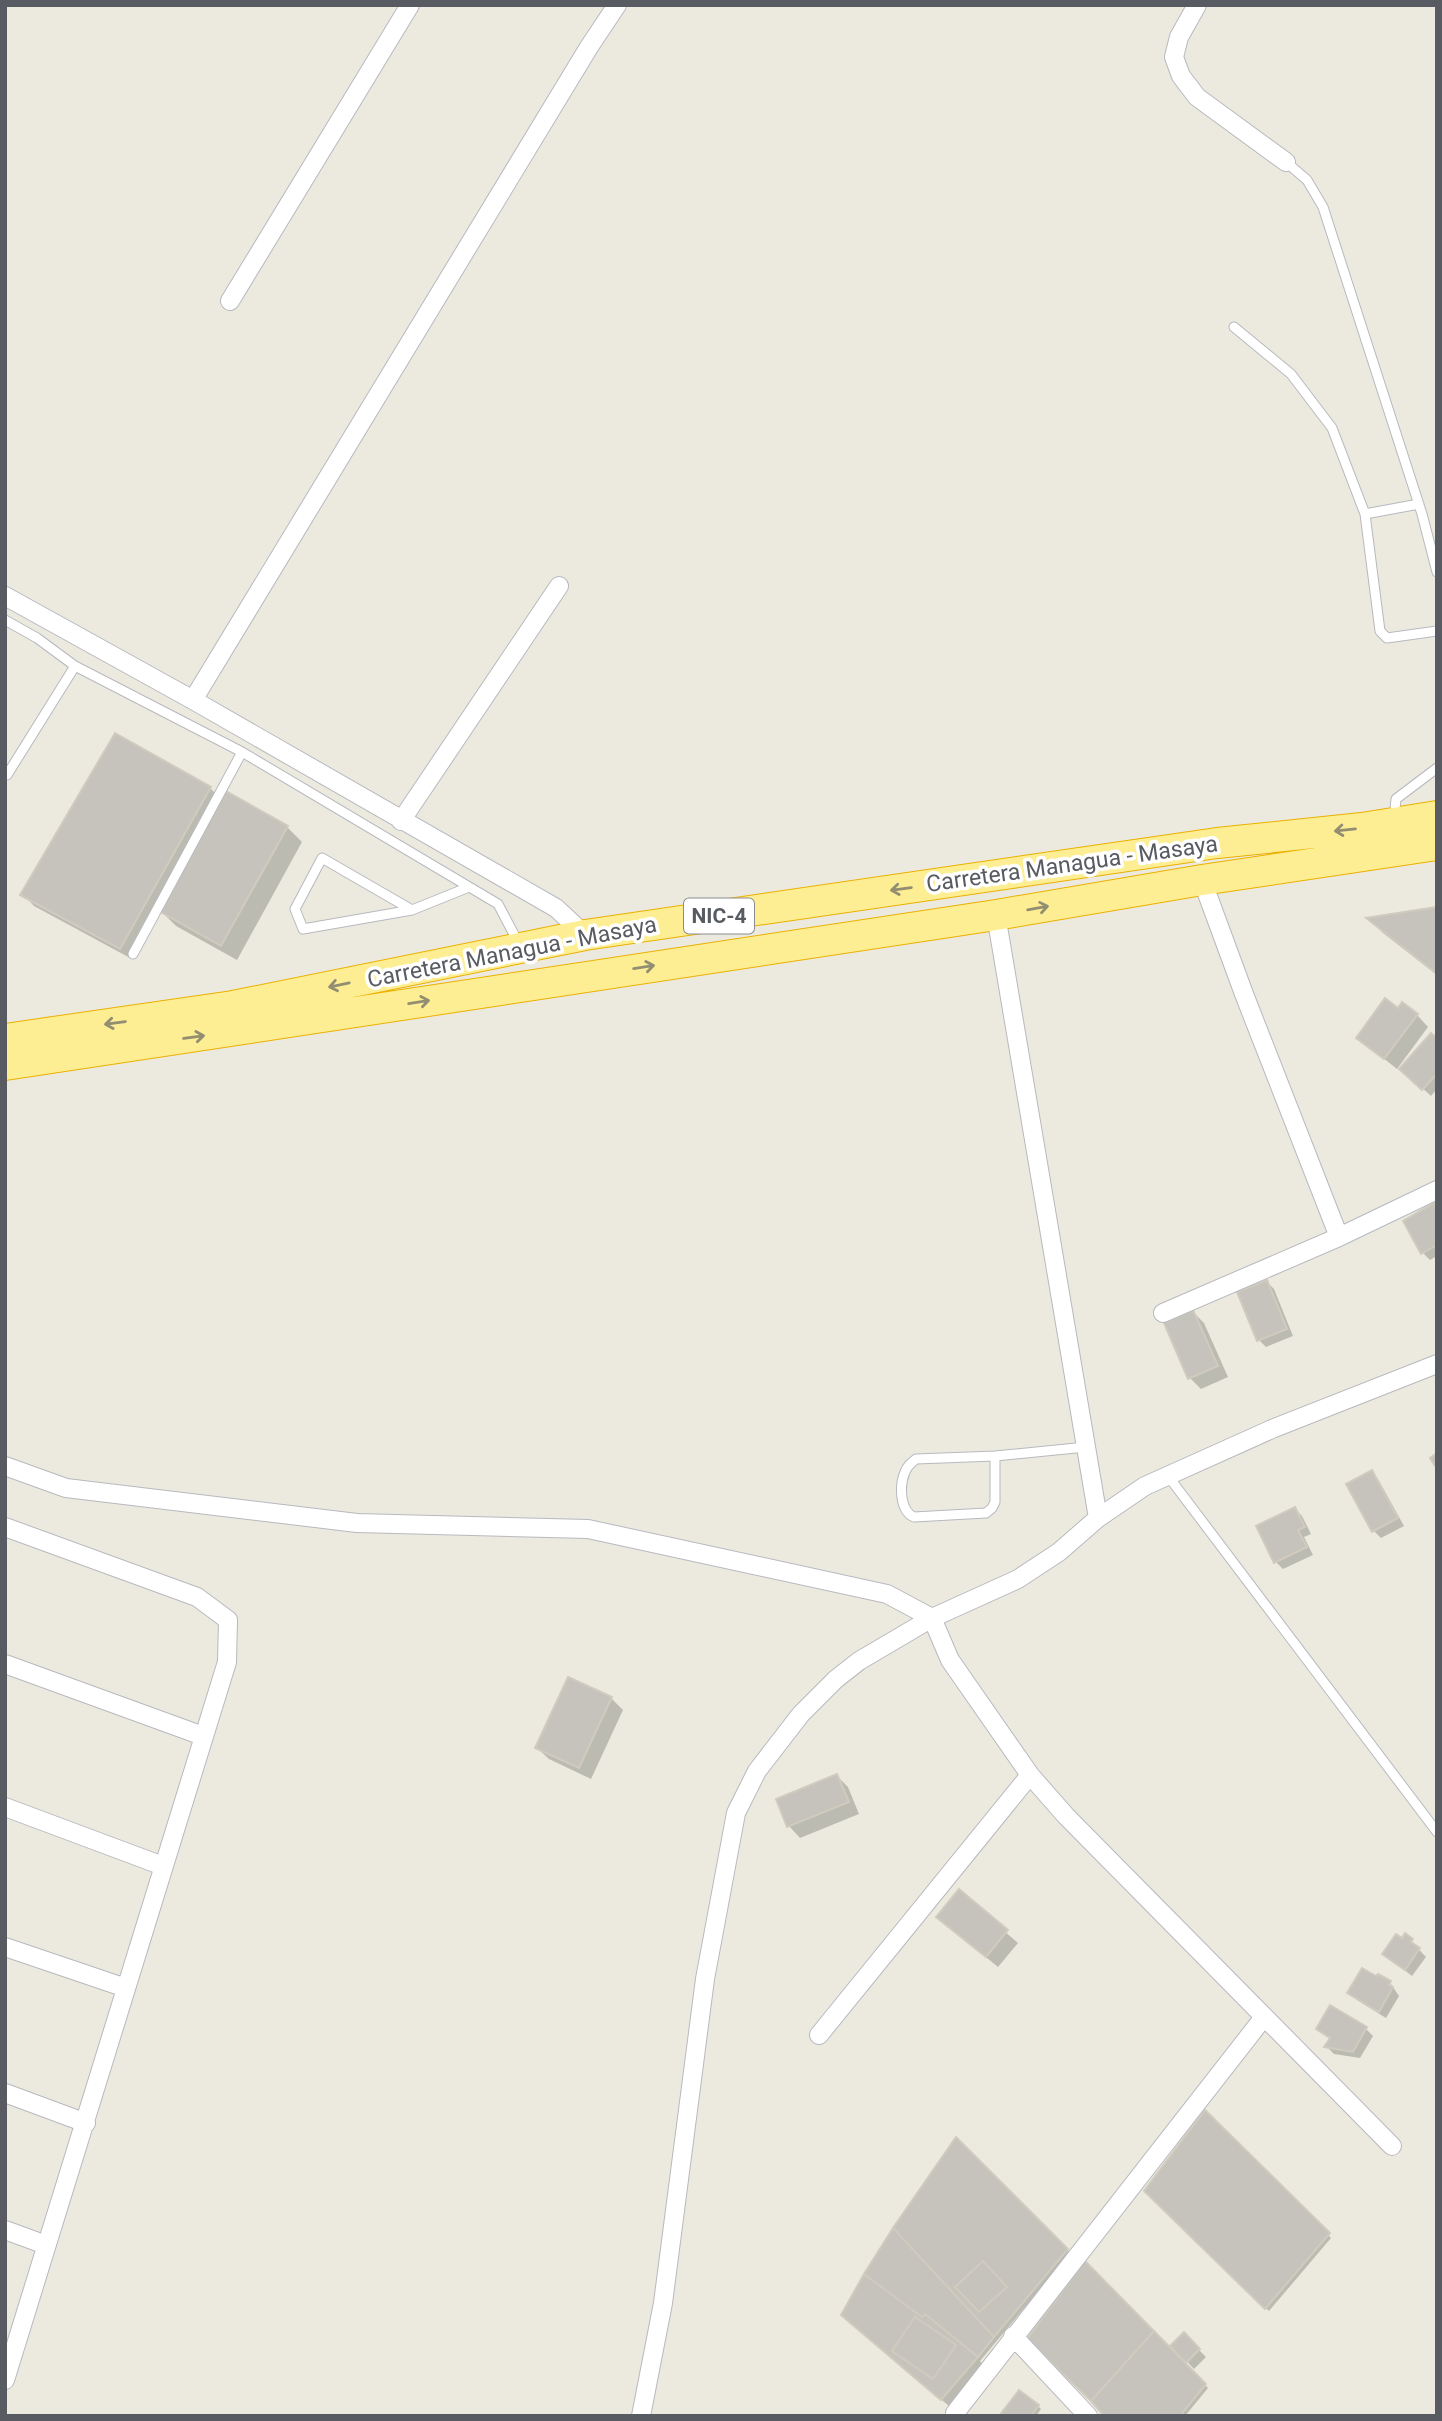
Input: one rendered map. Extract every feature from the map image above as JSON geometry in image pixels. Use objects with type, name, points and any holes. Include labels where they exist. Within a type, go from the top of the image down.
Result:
[{"type":"highway","name":"Carretera Managua - Masaya","points":[[5,1039],[233,1006],[585,935],[1217,843],[1437,816]]},
{"type":"highway","name":"Carretera Managua - Masaya","points":[[5,1065],[996,915],[1202,880],[1437,845]]},
{"type":"street","points":[[230,301],[410,5]]},
{"type":"street","points":[[193,700],[568,81],[617,5]]},
{"type":"street","points":[[1197,5],[1179,37],[1174,57],[1181,76],[1197,97],[1286,162]]},
{"type":"street","points":[[401,821],[559,586]]},
{"type":"street","points":[[5,596],[193,700],[556,908],[585,935]]},
{"type":"street","points":[[1202,880],[1339,1237]]},
{"type":"street","points":[[996,915],[1098,1518]]},
{"type":"street","points":[[1163,1313],[1339,1237],[1437,1190]]},
{"type":"street","points":[[641,2416],[663,2303],[705,1979],[736,1813],[757,1770],[801,1714],[836,1679],[859,1661],[932,1618],[1018,1579],[1059,1552],[1098,1518],[1145,1486],[1272,1429],[1437,1364]]},
{"type":"street","points":[[5,1466],[66,1488],[357,1523],[588,1529],[887,1594],[932,1618],[950,1660],[1030,1776],[1066,1816],[1392,2146]]},
{"type":"street","points":[[5,1527],[197,1597],[228,1620],[227,1662],[5,2380]]},
{"type":"street","points":[[5,1664],[203,1736]]},
{"type":"street","points":[[819,2035],[1030,1776]]},
{"type":"street","points":[[5,1807],[163,1867]]},
{"type":"street","points":[[5,1947],[126,1988]]},
{"type":"street","points":[[954,2413],[1264,2017]]},
{"type":"street","points":[[5,2093],[86,2123]]},
{"type":"street","points":[[5,2230],[47,2245]]},
{"type":"street","points":[[1013,2336],[1088,2416]]},
{"type":"lane","points":[[1286,162],[1307,180],[1323,207],[1419,504],[1437,572]]},
{"type":"lane","points":[[1234,327],[1291,374],[1332,428],[1364,514],[1382,636],[1387,638],[1437,631]]},
{"type":"lane","points":[[1364,514],[1419,504]]},
{"type":"lane","points":[[5,620],[37,638],[75,666],[242,752],[498,904],[521,948]]},
{"type":"lane","points":[[7,775],[75,666]]},
{"type":"lane","points":[[133,954],[242,752]]},
{"type":"lane","points":[[1394,823],[1396,799],[1437,768]]},
{"type":"lane","points":[[412,910],[322,858],[295,909],[303,929],[412,910],[469,887]]},
{"type":"lane","points":[[995,1456],[995,1502],[986,1513],[914,1517],[907,1514],[903,1507],[904,1473],[916,1460],[1086,1447]]},
{"type":"lane","points":[[1168,1476],[1437,1832]]},
{"type":"building","points":[[115,733],[211,787],[120,949],[20,895]]},
{"type":"building","points":[[226,791],[288,826],[221,946],[159,911]]},
{"type":"building","points":[[1437,907],[1437,974],[1366,918]]},
{"type":"building","points":[[1385,998],[1398,1008],[1402,1002],[1418,1014],[1384,1059],[1356,1038]]},
{"type":"building","points":[[1431,1033],[1437,1038],[1437,1074],[1422,1090],[1399,1069]]},
{"type":"building","points":[[1434,1203],[1437,1209],[1437,1245],[1421,1254],[1403,1221]]},
{"type":"building","points":[[1267,1280],[1287,1329],[1257,1341],[1237,1292]]},
{"type":"building","points":[[1193,1310],[1218,1366],[1188,1379],[1164,1323]]},
{"type":"building","points":[[1437,1453],[1437,1469],[1430,1458]]},
{"type":"building","points":[[1372,1470],[1398,1518],[1372,1532],[1346,1484]]},
{"type":"building","points":[[1295,1507],[1305,1527],[1298,1530],[1307,1547],[1274,1563],[1256,1526]]},
{"type":"building","points":[[568,1677],[612,1697],[579,1768],[535,1748]]},
{"type":"building","points":[[837,1774],[849,1802],[787,1827],[776,1799]]},
{"type":"building","points":[[959,1889],[1008,1930],[986,1957],[936,1917]]},
{"type":"building","points":[[1405,1933],[1413,1939],[1411,1942],[1420,1948],[1405,1970],[1382,1954],[1396,1934],[1402,1938]]},
{"type":"building","points":[[1362,1968],[1391,1981],[1389,1985],[1393,1987],[1379,2012],[1347,1993]]},
{"type":"building","points":[[1330,2005],[1367,2027],[1353,2052],[1324,2047],[1330,2038],[1316,2029]]},
{"type":"building","points":[[1205,2110],[1330,2233],[1265,2309],[1144,2191]]},
{"type":"building","points":[[956,2137],[1068,2249],[994,2337],[893,2228]]},
{"type":"building","points":[[893,2228],[994,2337],[978,2357],[925,2314],[922,2317],[864,2274]]},
{"type":"building","points":[[983,2261],[1007,2287],[979,2312],[955,2287]]},
{"type":"building","points":[[1085,2261],[1154,2331],[1091,2401],[1027,2339]]},
{"type":"building","points":[[864,2274],[922,2317],[925,2314],[978,2357],[941,2400],[841,2315]]},
{"type":"building","points":[[915,2317],[956,2345],[933,2379],[892,2351]]},
{"type":"building","points":[[1154,2331],[1206,2384],[1180,2416],[1104,2416],[1091,2401]]},
{"type":"building","points":[[1184,2332],[1200,2349],[1186,2363],[1170,2346]]},
{"type":"building","points":[[1019,2390],[1039,2405],[1031,2416],[999,2416]]}]
